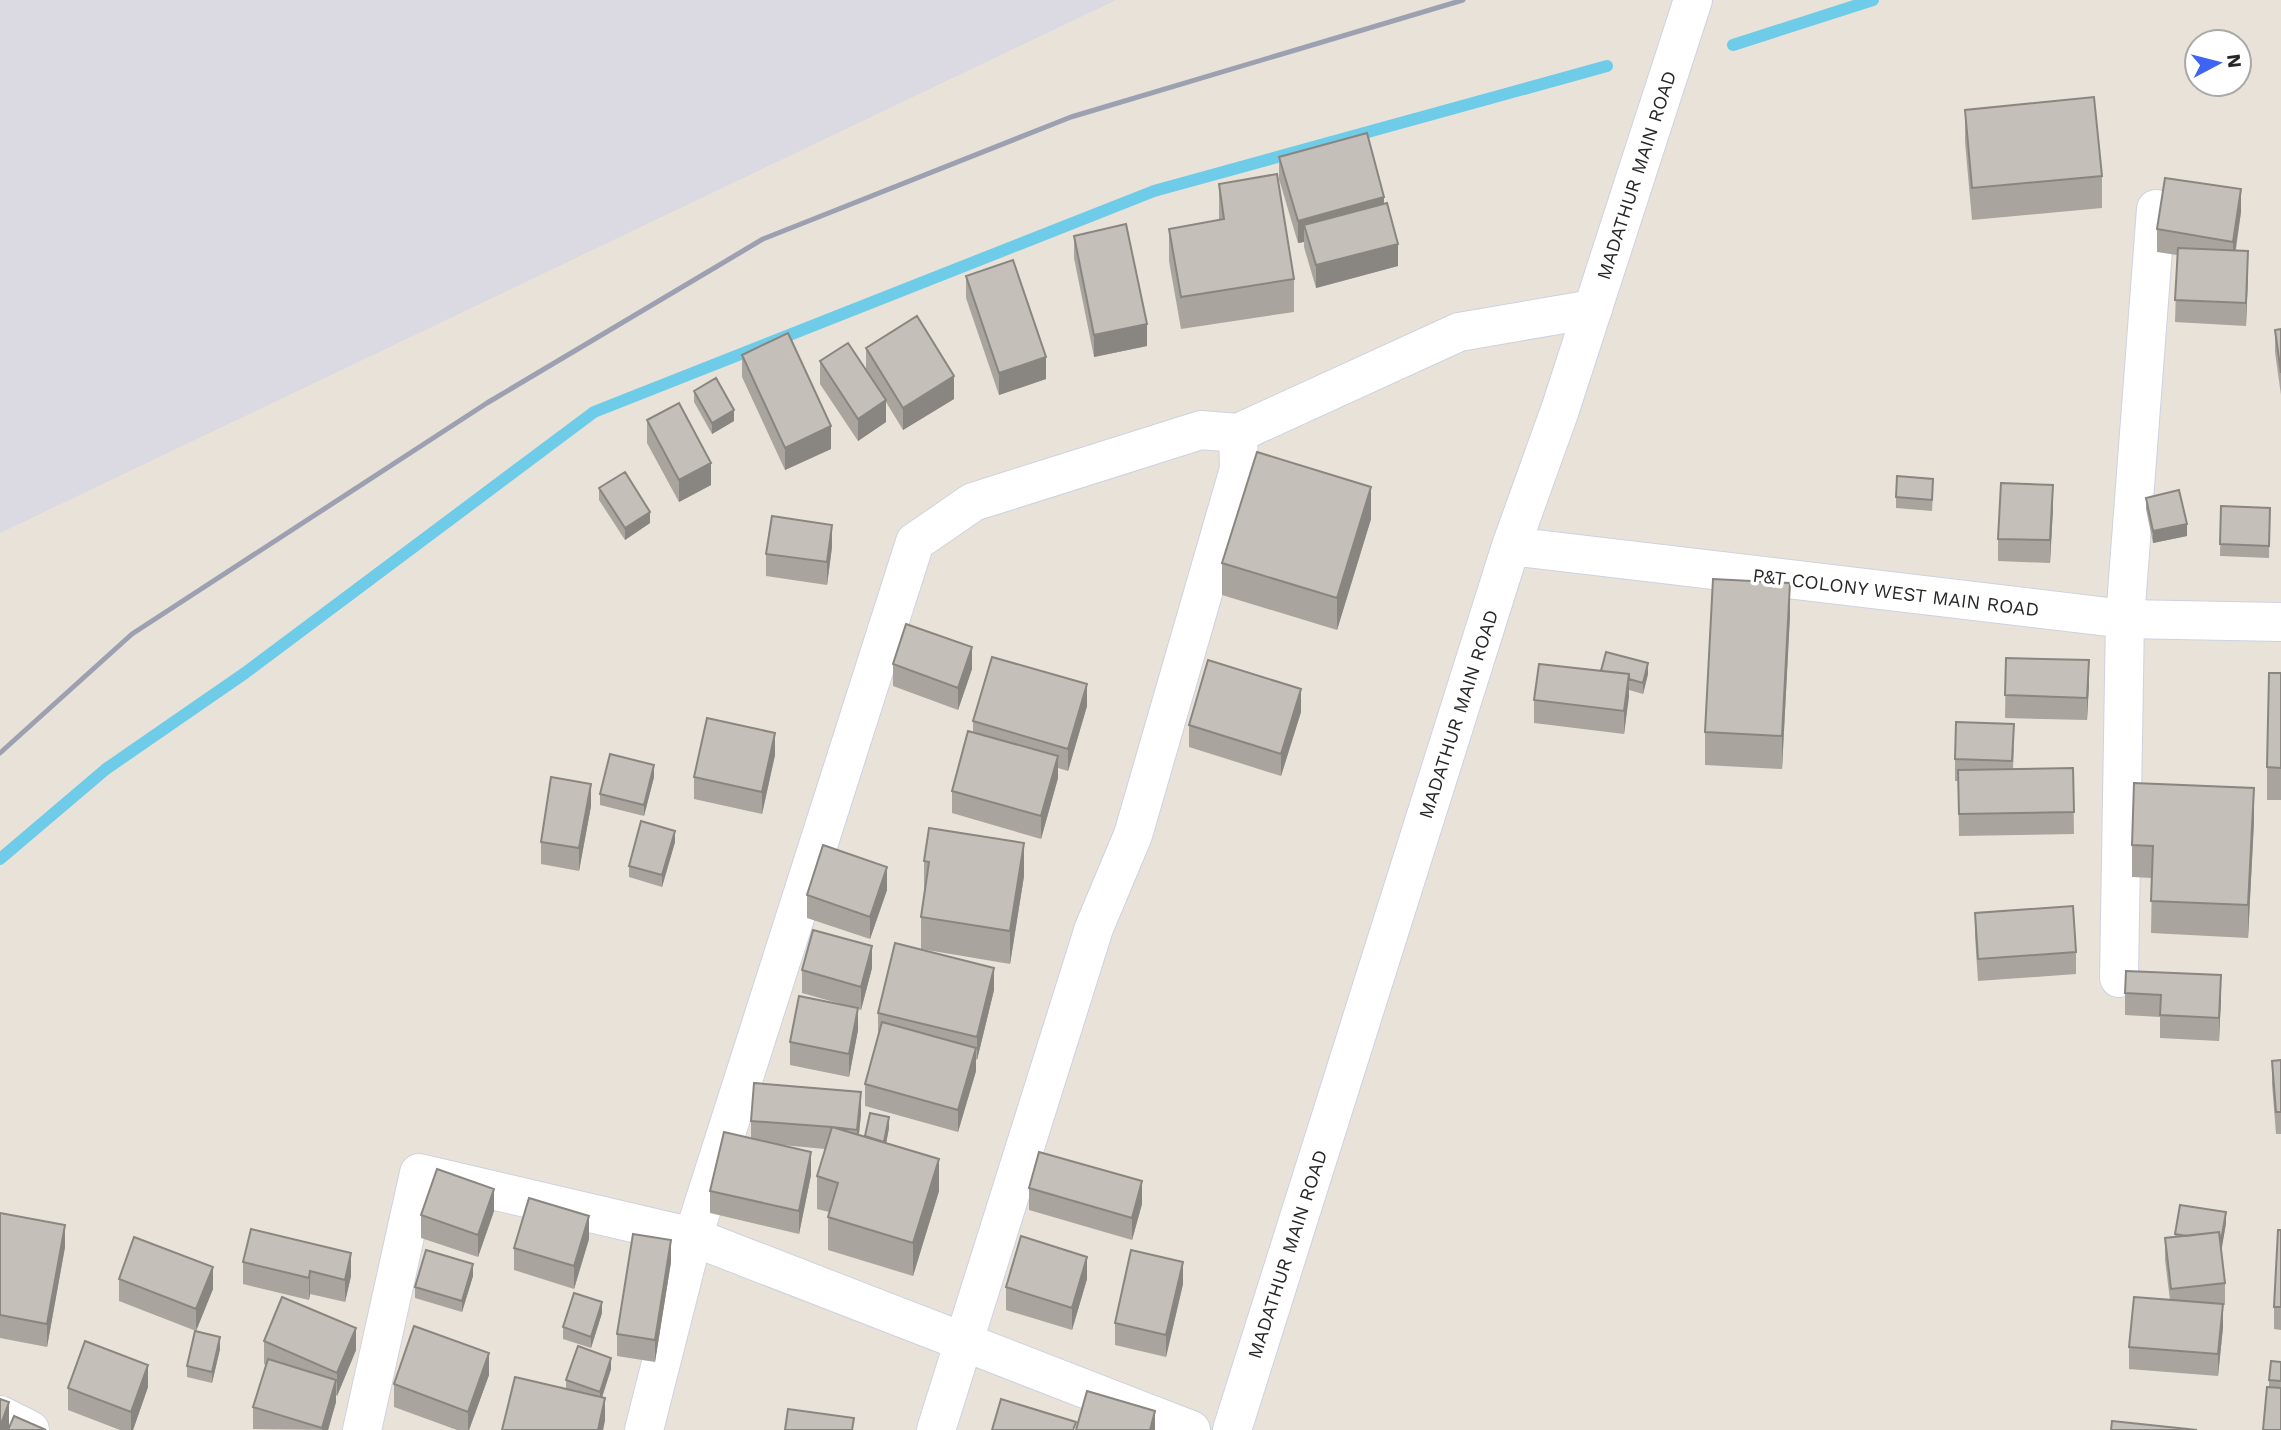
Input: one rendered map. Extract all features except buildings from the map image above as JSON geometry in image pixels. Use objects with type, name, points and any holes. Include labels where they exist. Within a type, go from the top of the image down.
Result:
[{"type":"street","name":"MADATHUR MAIN ROAD","points":[[1232,1430],[1511,546],[1560,410],[1693,0]]},
{"type":"street","points":[[2119,978],[2125,619],[2156,209]]},
{"type":"street","points":[[644,1430],[693,1237],[915,542],[973,502],[1201,430],[1238,433],[1459,332],[1593,309]]},
{"type":"street","points":[[936,1430],[1094,928],[1133,835],[1239,469],[1238,433]]},
{"type":"street","name":"P&T COLONY WEST MAIN ROAD","points":[[1511,546],[2125,619],[2281,622]]},
{"type":"street","points":[[362,1430],[419,1173],[693,1237],[1191,1430]]},
{"type":"street","points":[[0,1415],[30,1430]]},
{"type":"shaded area","points":[[0,0],[1116,0],[0,533]]},
{"type":"waterway","points":[[1733,45],[1873,0]]},
{"type":"waterway","points":[[0,859],[106,769],[245,673],[594,412],[1154,191],[1607,66]]},
{"type":"railway","points":[[0,753],[132,634],[487,403],[763,239],[1071,117],[1463,0]]}]
